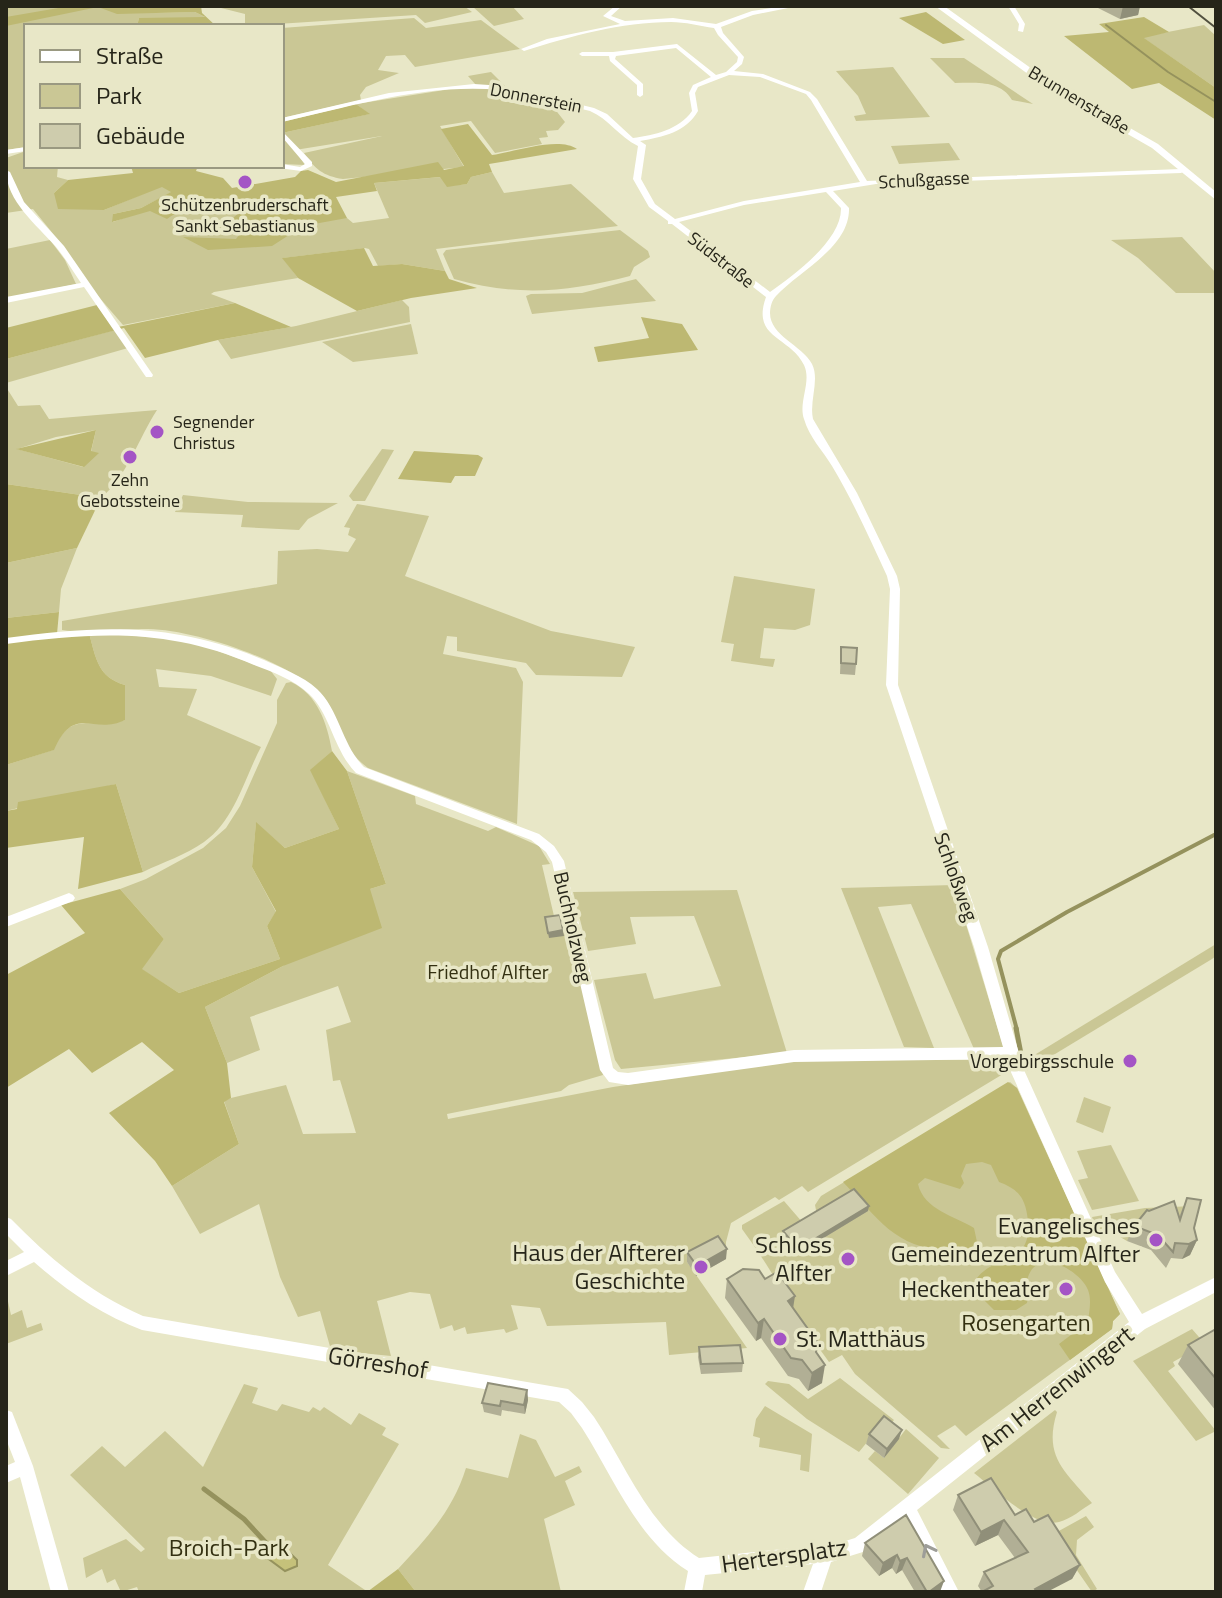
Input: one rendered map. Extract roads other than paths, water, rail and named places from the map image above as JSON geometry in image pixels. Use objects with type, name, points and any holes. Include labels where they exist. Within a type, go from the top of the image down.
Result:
[{"type":"street","points":[[619,6],[606,16],[624,23]]},
{"type":"street","points":[[524,49],[624,23],[673,20],[717,26],[752,13],[795,6]]},
{"type":"street","name":"Brunnenstraße","points":[[939,6],[1050,86],[1155,146],[1181,171],[1214,194]]},
{"type":"street","points":[[1011,6],[1022,24],[1021,31]]},
{"type":"street","points":[[717,26],[741,57],[740,63],[728,73]]},
{"type":"street","points":[[582,54],[613,54],[677,46],[713,76]]},
{"type":"street","points":[[613,54],[612,60],[640,84],[640,95]]},
{"type":"street","points":[[634,140],[650,137],[693,117],[695,86],[713,76],[728,73],[761,75],[808,93],[814,99],[865,184]]},
{"type":"street","name":"Donnerstein","points":[[284,120],[389,95],[487,87],[592,109],[605,115],[627,138],[642,145]]},
{"type":"street","points":[[284,135],[309,164],[307,167],[284,166]]},
{"type":"street","points":[[650,137],[642,145],[637,179],[652,205],[671,222]]},
{"type":"street","name":"Schußgasse","points":[[671,222],[744,203],[865,184],[1015,175],[1181,171]]},
{"type":"street","points":[[6,172],[21,203],[61,248],[84,285],[119,327],[149,375]]},
{"type":"street","points":[[770,296],[795,279],[838,231],[846,217],[845,208],[828,190]]},
{"type":"street","name":"Südstraße","points":[[671,222],[770,296],[766,303],[766,319],[772,331],[810,368],[805,406],[810,423]]},
{"type":"street","points":[[6,300],[84,285]]},
{"type":"street","name":"Schloßweg","points":[[810,423],[847,484],[892,576],[895,589],[892,685],[981,947],[1012,1053],[1049,1145],[1110,1277],[1139,1324]]},
{"type":"street","name":"Buchholzweg","points":[[6,641],[59,633],[143,632],[183,636],[227,648],[310,689],[323,706],[342,751],[360,770],[535,837],[550,849],[558,861],[607,1070],[614,1078],[628,1079],[794,1056],[1012,1053]]},
{"type":"street","points":[[6,922],[69,898]]},
{"type":"street","name":"Görreshof","points":[[6,1224],[35,1254],[93,1300],[157,1327],[562,1395],[586,1421],[657,1531],[680,1556],[697,1567]]},
{"type":"street","points":[[6,1269],[35,1254]]},
{"type":"street","name":"Am Herrenwingert","points":[[907,1508],[1139,1324],[1216,1284]]},
{"type":"street","points":[[6,1418],[25,1466],[60,1592]]},
{"type":"street","points":[[6,1475],[25,1466]]},
{"type":"street","points":[[907,1508],[950,1592]]},
{"type":"street","name":"Hertersplatz","points":[[697,1567],[825,1554],[860,1545],[907,1508]]},
{"type":"street","points":[[812,1592],[825,1554]]},
{"type":"street","points":[[693,1592],[697,1567]]},
{"type":"waterway","points":[[1106,25],[1168,72],[1216,102]]},
{"type":"waterway","points":[[1017,1030],[998,959],[1001,951],[1067,912],[1216,834]]},
{"type":"waterway","points":[[1016,1028],[1022,1059]]},
{"type":"waterway","points":[[204,1489],[244,1519],[268,1545]]},
{"type":"tram line","points":[[1188,6],[1216,28]]},
{"type":"place","name":"Schützenbruderschaft Sankt Sebastianus","points":[[245,182]]},
{"type":"place","name":"Segnender Christus","points":[[157,432]]},
{"type":"place","name":"Zehn Gebotssteine","points":[[130,457]]},
{"type":"place","name":"Vorgebirgsschule","points":[[1130,1061]]},
{"type":"place","name":"Evangelisches Gemeindezentrum Alfter","points":[[1156,1240]]},
{"type":"place","name":"Schloss Alfter","points":[[848,1259]]},
{"type":"place","name":"Haus der Alfterer Geschichte","points":[[701,1267]]},
{"type":"place","name":"Heckentheater","points":[[1066,1289]]},
{"type":"place","name":"St. Matthäus","points":[[780,1339]]},
{"type":"park label","name":"Friedhof Alfter","points":[[488,972]]},
{"type":"park label","name":"Rosengarten","points":[[1026,1323]]},
{"type":"park label","name":"Broich-Park","points":[[229,1548]]}]
